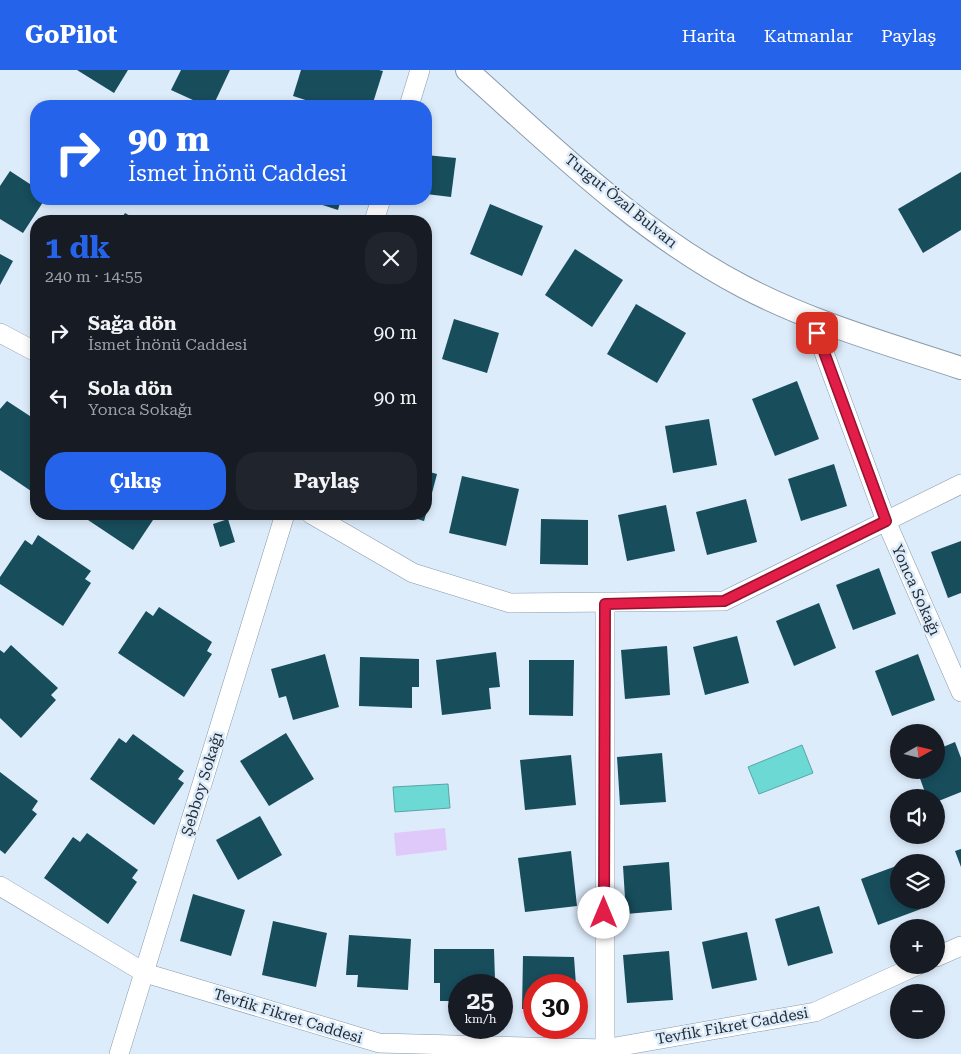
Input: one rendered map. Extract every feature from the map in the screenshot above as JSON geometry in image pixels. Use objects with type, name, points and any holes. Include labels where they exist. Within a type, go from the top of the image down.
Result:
[{"type":"street","points":[[411,100],[420,70]]},
{"type":"street","name":"Turgut Özal Bulvarı","points":[[467,70],[615,201],[686,253],[744,287],[810,317],[961,368]]},
{"type":"street","name":"Yonca Sokağı","points":[[810,317],[886,521],[961,692]]},
{"type":"street","points":[[0,333],[30,349]]},
{"type":"street","points":[[322,520],[413,572],[510,603],[605,604],[724,601],[961,484]]},
{"type":"street","name":"Şebboy Sokağı","points":[[119,1054],[283,520]]},
{"type":"street","points":[[604,1051],[605,604]]},
{"type":"street","name":"Tevfik Fikret Caddesi","points":[[0,886],[145,973],[379,1043],[604,1051],[815,1012],[898,974]]},
{"type":"street","points":[[945,953],[961,946]]},
{"type":"shaded area","points":[[802,745],[813,773],[759,794],[748,767]]},
{"type":"shaded area","points":[[448,784],[450,808],[395,812],[393,787]]},
{"type":"shaded area","points":[[445,828],[447,850],[396,856],[394,833]]},
{"type":"building","points":[[77,70],[128,70],[114,93]]},
{"type":"building","points":[[181,70],[230,70],[216,100],[193,100],[171,90]]},
{"type":"building","points":[[301,70],[383,71],[374,100],[305,100],[293,96]]},
{"type":"building","points":[[432,156],[456,158],[451,197],[432,195]]},
{"type":"building","points":[[10,171],[30,184],[30,205],[41,205],[35,215],[30,215],[30,222],[23,233],[0,219],[0,186]]},
{"type":"building","points":[[961,172],[961,230],[923,253],[898,209]]},
{"type":"building","points":[[490,204],[543,226],[522,276],[470,254]]},
{"type":"building","points":[[323,205],[339,205],[338,210]]},
{"type":"building","points":[[575,249],[623,280],[592,327],[545,295]]},
{"type":"building","points":[[0,254],[13,261],[0,285]]},
{"type":"building","points":[[636,304],[686,333],[657,383],[607,354]]},
{"type":"building","points":[[454,319],[499,333],[487,373],[442,359]]},
{"type":"building","points":[[797,381],[819,439],[775,456],[752,399]]},
{"type":"building","points":[[7,401],[30,416],[30,490],[0,470],[0,409]]},
{"type":"building","points":[[709,419],[717,465],[673,473],[665,426]]},
{"type":"building","points":[[834,464],[847,506],[801,521],[788,479]]},
{"type":"building","points":[[432,473],[437,474],[432,493]]},
{"type":"building","points":[[462,476],[519,489],[506,546],[449,533]]},
{"type":"building","points":[[746,499],[757,542],[707,555],[696,512]]},
{"type":"building","points":[[666,505],[675,551],[627,561],[618,515]]},
{"type":"building","points":[[541,519],[588,520],[588,565],[540,564]]},
{"type":"building","points":[[88,520],[153,520],[133,550]]},
{"type":"building","points":[[228,520],[235,542],[220,547],[213,524]]},
{"type":"building","points":[[38,535],[91,571],[85,579],[91,583],[63,626],[0,584],[0,577],[25,540],[32,545]]},
{"type":"building","points":[[961,541],[961,593],[948,598],[931,552]]},
{"type":"building","points":[[879,568],[896,614],[853,630],[836,585]]},
{"type":"building","points":[[819,603],[836,648],[794,666],[776,621]]},
{"type":"building","points":[[159,607],[212,642],[207,651],[212,654],[184,697],[118,653],[146,611],[153,616]]},
{"type":"building","points":[[737,636],[749,683],[705,695],[693,647]]},
{"type":"building","points":[[11,645],[58,688],[51,695],[56,700],[21,738],[0,718],[0,650],[4,653]]},
{"type":"building","points":[[667,646],[670,695],[625,699],[621,650]]},
{"type":"building","points":[[496,652],[500,687],[489,688],[491,709],[442,715],[436,660]]},
{"type":"building","points":[[325,654],[339,707],[293,720],[286,696],[279,698],[271,669]]},
{"type":"building","points":[[918,654],[935,700],[892,716],[875,671]]},
{"type":"building","points":[[360,657],[419,659],[419,687],[412,687],[412,708],[359,706]]},
{"type":"building","points":[[529,660],[574,660],[573,716],[529,715]]},
{"type":"building","points":[[286,733],[314,779],[269,806],[240,761]]},
{"type":"building","points":[[133,734],[184,771],[178,779],[184,783],[154,825],[90,779],[119,738],[126,743]]},
{"type":"building","points":[[955,742],[961,758],[961,792],[945,798],[945,789],[924,789],[920,779],[945,779],[945,746]]},
{"type":"building","points":[[662,753],[666,802],[620,805],[617,757]]},
{"type":"building","points":[[571,755],[576,805],[525,810],[520,760]]},
{"type":"building","points":[[0,772],[38,801],[32,810],[37,814],[5,854],[0,850]]},
{"type":"building","points":[[260,816],[282,855],[238,880],[216,840]]},
{"type":"building","points":[[87,833],[138,870],[132,878],[137,882],[108,924],[44,878],[73,837],[80,842]]},
{"type":"building","points":[[961,849],[961,867],[955,851]]},
{"type":"building","points":[[571,851],[577,906],[525,912],[518,858]]},
{"type":"building","points":[[669,862],[672,910],[626,914],[623,866]]},
{"type":"building","points":[[890,868],[890,909],[921,909],[878,925],[861,879]]},
{"type":"building","points":[[193,894],[245,910],[231,956],[180,941]]},
{"type":"building","points":[[819,906],[833,953],[788,966],[775,919]]},
{"type":"building","points":[[273,921],[327,933],[316,987],[262,975]]},
{"type":"building","points":[[747,932],[757,980],[712,989],[702,942]]},
{"type":"building","points":[[349,935],[411,939],[408,990],[357,987],[358,975],[346,975]]},
{"type":"building","points":[[434,949],[494,949],[495,974],[448,974],[448,1001],[440,1001],[440,983],[434,983]]},
{"type":"building","points":[[669,951],[673,1000],[627,1003],[623,955]]},
{"type":"building","points":[[523,956],[574,957],[575,974],[523,974],[522,1009]]},
{"type":"route","points":[[604,913],[605,604],[724,601],[886,521],[842,396],[817,333]]}]
